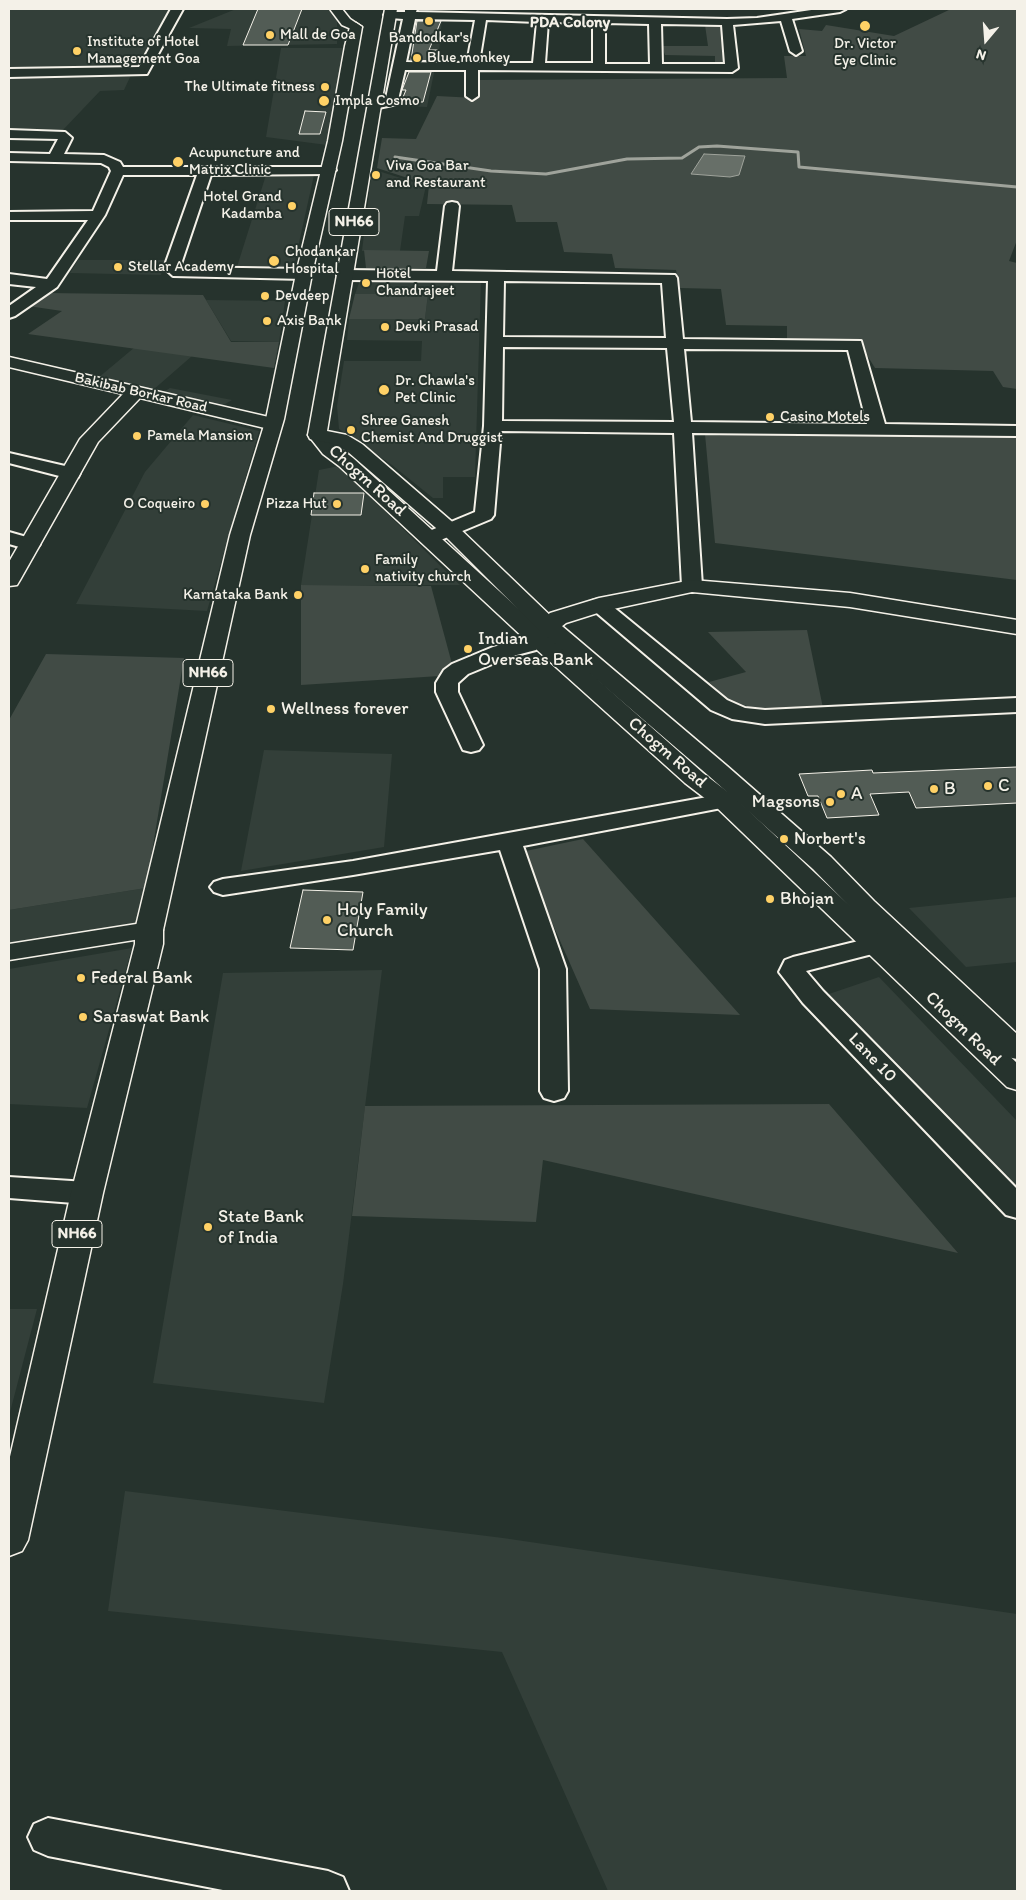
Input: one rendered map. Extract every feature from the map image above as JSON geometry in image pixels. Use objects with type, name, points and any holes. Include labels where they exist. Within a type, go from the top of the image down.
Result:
[{"type":"main road","name":"NH66","points":[[9,1540],[87,1193],[149,944],[149,930],[240,535],[273,424],[304,274],[329,170],[356,27],[346,22],[336,9]]},
{"type":"main road","name":"NH66","points":[[345,275],[390,12]]},
{"type":"main road","name":"Chogm Road","points":[[345,275],[317,435],[330,450],[440,534],[694,778],[724,800],[1017,1080]]},
{"type":"main road","name":"Bakibab Borkar Road","points":[[9,362],[273,424]]},
{"type":"main road","points":[[9,580],[90,439],[135,392]]},
{"type":"main road","points":[[541,631],[558,618],[599,605],[692,586],[850,600],[1017,626]]},
{"type":"main road","name":"Chogm Road","points":[[541,631],[718,771],[822,863],[865,907],[1017,1050]]},
{"type":"main road","points":[[9,952],[149,930]]},
{"type":"street","points":[[9,73],[142,72],[177,9]]},
{"type":"street","points":[[399,66],[732,68],[722,22],[712,9]]},
{"type":"street","points":[[390,12],[658,17],[722,22],[840,9]]},
{"type":"street","points":[[374,105],[392,102],[411,12]]},
{"type":"street","points":[[472,96],[472,67],[483,14]]},
{"type":"street","points":[[787,14],[796,51]]},
{"type":"street","points":[[539,67],[548,15]]},
{"type":"street","points":[[599,68],[603,16]]},
{"type":"street","points":[[656,68],[658,17]]},
{"type":"street","points":[[9,134],[60,135],[65,138],[55,158]]},
{"type":"street","points":[[9,157],[104,158],[115,164],[118,171],[98,216],[51,284],[9,313]]},
{"type":"street","points":[[205,170],[172,268],[178,274],[304,274]]},
{"type":"street","points":[[118,171],[329,170]]},
{"type":"street","points":[[444,276],[452,206]]},
{"type":"street","points":[[9,216],[98,216]]},
{"type":"street","points":[[345,275],[668,278],[683,428],[692,586]]},
{"type":"street","points":[[440,534],[484,515],[493,426],[496,276]]},
{"type":"street","points":[[9,279],[51,284]]},
{"type":"street","points":[[495,342],[855,346],[877,430]]},
{"type":"street","points":[[493,426],[1017,432]]},
{"type":"street","points":[[9,458],[71,473]]},
{"type":"street","points":[[9,538],[30,544]]},
{"type":"street","points":[[9,546],[30,544]]},
{"type":"street","points":[[599,605],[719,705],[740,714],[765,716],[1017,705]]},
{"type":"street","points":[[471,745],[447,692],[447,683],[452,675],[460,669],[502,652],[528,645],[541,631]]},
{"type":"street","points":[[223,887],[353,868],[509,841],[724,800]]},
{"type":"street","points":[[509,841],[553,969],[554,1091]]},
{"type":"street","name":"Lane 10","points":[[875,945],[802,963],[794,966],[792,972],[813,997],[1017,1207]]},
{"type":"street","points":[[9,1187],[87,1193]]},
{"type":"street","points":[[48,1837],[328,1891]]},
{"type":"shaded area","name":"Institute of Hotel Management Goa","points":[[9,9],[170,9],[135,69],[9,70]]},
{"type":"shaded area","points":[[236,9],[330,9],[337,19],[337,44],[227,46],[231,29],[189,28]]},
{"type":"shaded area","points":[[951,9],[1017,9],[1017,240],[1009,261],[1017,263],[1017,389],[1003,387],[993,371],[875,368],[860,344],[787,342],[787,326],[726,325],[721,289],[680,288],[676,270],[615,268],[612,254],[564,252],[557,222],[516,222],[512,205],[427,204],[429,185],[377,168],[382,138],[416,139],[437,96],[475,98],[479,80],[787,78],[784,56],[806,56],[799,29],[822,31],[826,25],[894,36]]},
{"type":"shaded area","points":[[409,17],[442,18],[438,65],[404,65]]},
{"type":"shaded area","points":[[705,25],[723,25],[730,65],[715,65],[715,56],[665,55],[662,46],[708,46]]},
{"type":"shaded area","points":[[281,48],[343,48],[327,145],[266,137]]},
{"type":"shaded area","points":[[402,68],[435,68],[427,107],[397,106]]},
{"type":"shaded area","points":[[131,75],[124,90],[100,91],[62,131],[9,131],[9,76]]},
{"type":"shaded area","points":[[704,154],[745,156],[739,175],[730,177],[691,174]]},
{"type":"shaded area","points":[[372,169],[426,186],[419,216],[405,216],[400,251],[362,251]]},
{"type":"shaded area","points":[[266,175],[314,175],[293,270],[236,270]]},
{"type":"shaded area","points":[[364,250],[429,251],[426,268],[366,268]]},
{"type":"shaded area","name":"Stellar Academy","points":[[78,260],[165,260],[161,275],[70,273]]},
{"type":"shaded area","points":[[360,280],[481,280],[475,477],[443,477],[443,498],[433,498],[392,465],[339,429],[337,406],[344,361],[421,361],[422,341],[347,340],[349,319],[425,319],[428,294],[355,294]]},
{"type":"shaded area","points":[[46,293],[203,295],[231,342],[279,342],[274,368],[28,334],[62,311],[28,306]]},
{"type":"shaded area","points":[[355,294],[428,294],[425,319],[349,319]]},
{"type":"shaded area","points":[[206,300],[285,301],[279,342],[231,341]]},
{"type":"shaded area","points":[[135,347],[192,356],[153,390],[98,378]]},
{"type":"shaded area","points":[[170,388],[232,400],[220,407],[162,393]]},
{"type":"shaded area","points":[[193,415],[259,431],[207,611],[76,604],[145,472]]},
{"type":"shaded area","points":[[705,434],[1017,435],[1017,580],[715,543]]},
{"type":"shaded area","points":[[339,466],[460,585],[301,585],[319,470]]},
{"type":"shaded area","points":[[301,585],[431,586],[455,675],[301,685]]},
{"type":"shaded area","points":[[807,630],[823,708],[756,709],[728,700],[709,682],[746,672],[708,632]]},
{"type":"shaded area","points":[[46,654],[184,658],[146,888],[9,910],[9,720]]},
{"type":"shaded area","points":[[264,750],[392,754],[384,847],[241,871]]},
{"type":"shaded area","points":[[583,839],[740,1015],[590,1009],[521,852]]},
{"type":"shaded area","points":[[146,888],[136,926],[9,945],[9,910]]},
{"type":"shaded area","points":[[1017,897],[1017,962],[966,967],[909,908]]},
{"type":"shaded area","points":[[132,948],[87,1108],[9,1104],[9,969]]},
{"type":"shaded area","points":[[382,970],[343,1284],[324,1403],[153,1383],[223,973]]},
{"type":"shaded area","points":[[879,977],[1017,1121],[1017,1192],[826,995]]},
{"type":"shaded area","points":[[829,1104],[958,1253],[543,1160],[536,1222],[352,1216],[365,1106]]},
{"type":"shaded area","points":[[9,1309],[37,1309],[9,1416]]},
{"type":"shaded area","points":[[125,1491],[503,1538],[1017,1614],[1017,1891],[608,1891],[502,1652],[108,1611]]},
{"type":"building","name":"Mall de Goa","points":[[258,9],[302,9],[288,45],[243,45]]},
{"type":"building","points":[[417,21],[441,21],[429,50],[438,50],[435,61],[411,60]]},
{"type":"building","points":[[409,72],[431,72],[423,102],[401,102],[406,90],[402,90]]},
{"type":"building","points":[[305,111],[326,112],[320,134],[299,134]]},
{"type":"building","name":"Pizza Hut","points":[[314,493],[364,493],[361,515],[311,515]]},
{"type":"building","points":[[1017,767],[1017,803],[916,808],[909,792],[870,794],[879,815],[827,818],[818,796],[808,796],[799,774],[872,770],[873,773]]},
{"type":"building","name":"Holy Family Church","points":[[303,890],[363,892],[353,950],[290,948]]},
{"type":"waterway","points":[[395,157],[491,171],[546,174],[627,159],[682,158],[699,147],[717,146],[798,152],[799,167],[1017,187]]},
{"type":"place","name":"Bandodkar's","points":[[429,21]]},
{"type":"place","name":"Dr. Victor Eye Clinic","points":[[865,26]]},
{"type":"place","name":"Mall de Goa","points":[[270,35]]},
{"type":"place","name":"Institute of Hotel Management Goa","points":[[77,51]]},
{"type":"place","name":"Blue monkey","points":[[417,58]]},
{"type":"place","name":"The Ultimate fitness","points":[[325,87]]},
{"type":"place","name":"Impla Cosmo","points":[[324,101]]},
{"type":"place","name":"Acupuncture and Matrix Clinic","points":[[178,162]]},
{"type":"place","name":"Viva Goa Bar and Restaurant","points":[[376,175]]},
{"type":"place","name":"Hotel Grand Kadamba","points":[[292,206]]},
{"type":"place","name":"Chodankar Hospital","points":[[274,261]]},
{"type":"place","name":"Stellar Academy","points":[[118,267]]},
{"type":"place","name":"Hotel Chandrajeet","points":[[366,283]]},
{"type":"place","name":"Devdeep","points":[[265,296]]},
{"type":"place","name":"Axis Bank","points":[[267,321]]},
{"type":"place","name":"Devki Prasad","points":[[385,327]]},
{"type":"place","name":"Dr. Chawla's Pet Clinic","points":[[384,390]]},
{"type":"place","name":"Casino Motels","points":[[770,417]]},
{"type":"place","name":"Shree Ganesh Chemist And Druggist","points":[[351,430]]},
{"type":"place","name":"Pamela Mansion","points":[[137,436]]},
{"type":"place","name":"O Coqueiro","points":[[205,504]]},
{"type":"place","name":"Pizza Hut","points":[[337,504]]},
{"type":"place","name":"Family nativity church","points":[[365,569]]},
{"type":"place","name":"Karnataka Bank","points":[[298,595]]},
{"type":"place","name":"Indian Overseas Bank","points":[[468,649]]},
{"type":"place","name":"Wellness forever","points":[[271,709]]},
{"type":"place","name":"C","points":[[988,786]]},
{"type":"place","name":"B","points":[[934,789]]},
{"type":"place","name":"A","points":[[841,794]]},
{"type":"place","name":"Magsons","points":[[830,802]]},
{"type":"place","name":"Norbert's","points":[[784,839]]},
{"type":"place","name":"Bhojan","points":[[770,899]]},
{"type":"place","name":"Holy Family Church","points":[[327,920]]},
{"type":"place","name":"Federal Bank","points":[[81,978]]},
{"type":"place","name":"Saraswat Bank","points":[[83,1017]]},
{"type":"place","name":"State Bank of India","points":[[208,1227]]},
{"type":"district","name":"PDA Colony","points":[[570,23]]}]
